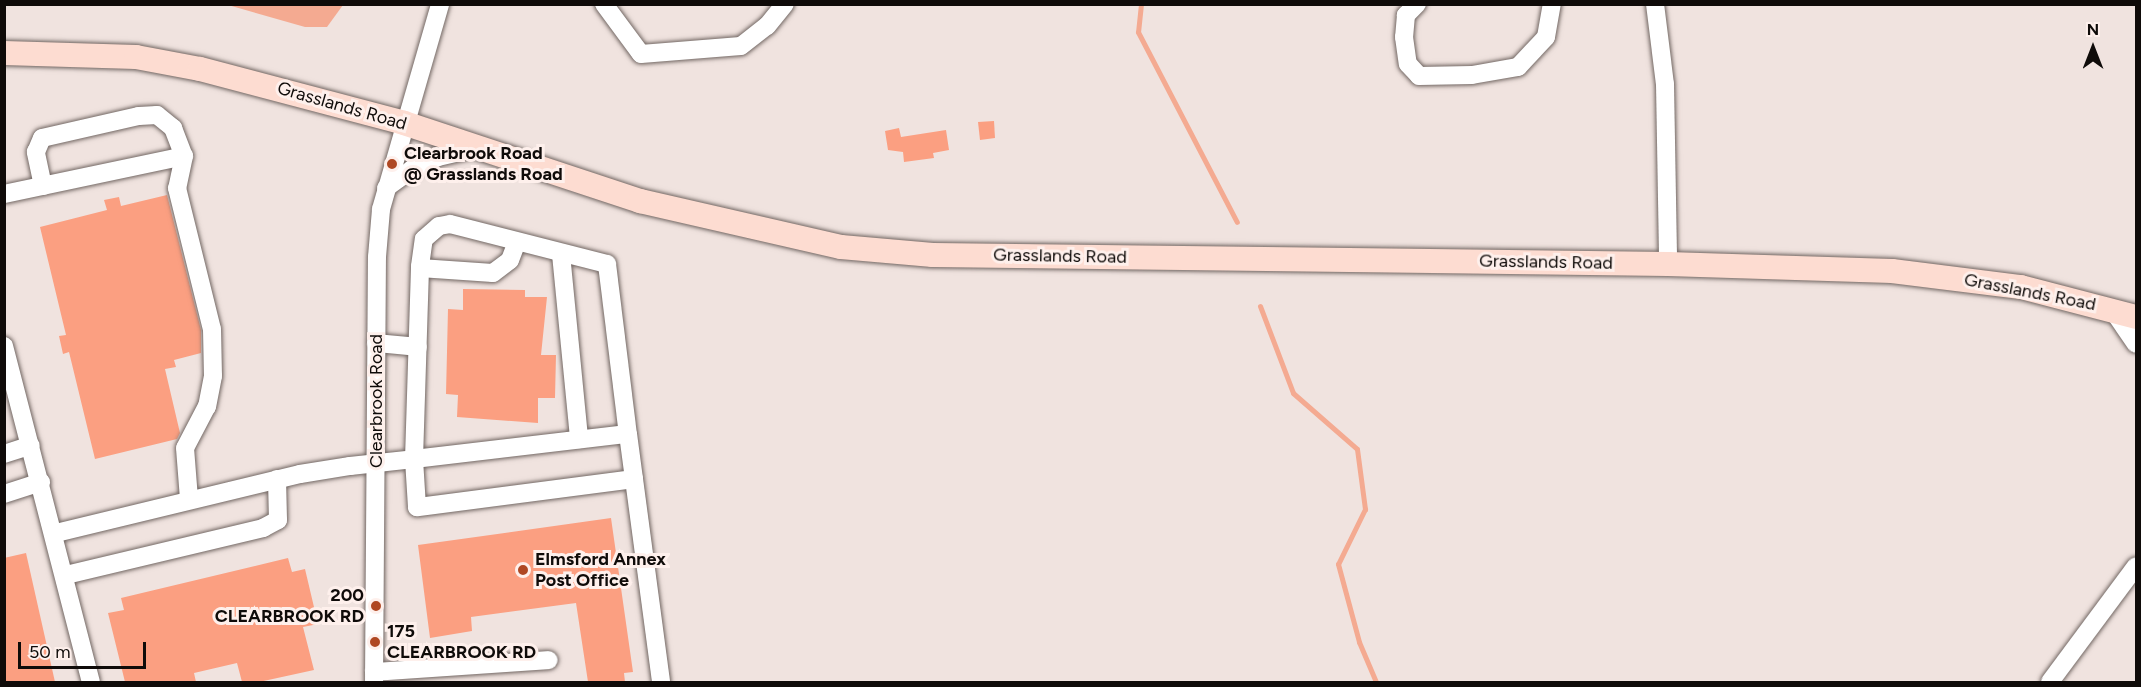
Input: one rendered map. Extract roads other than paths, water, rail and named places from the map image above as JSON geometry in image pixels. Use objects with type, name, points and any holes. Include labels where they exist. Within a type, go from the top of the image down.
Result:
[{"type":"main road","name":"Grasslands Road","points":[[4,53],[157,61],[312,95],[640,201],[841,247],[933,255],[1825,268],[1954,277],[2021,287],[2136,317]]},
{"type":"street","name":"Clearbrook Road","points":[[374,677],[377,257],[386,188],[404,123],[437,26],[440,4]]},
{"type":"street","points":[[604,4],[641,54],[741,46],[767,27],[785,4]]},
{"type":"street","points":[[1417,4],[1406,15],[1404,38],[1408,64],[1419,76],[1472,75],[1518,67],[1546,38],[1551,4]]},
{"type":"street","points":[[1655,4],[1665,84],[1668,264]]},
{"type":"street","points":[[43,186],[36,152],[42,138],[139,116],[157,115],[173,128],[184,156],[177,188],[212,329],[213,376],[207,406],[185,448],[189,499]]},
{"type":"street","points":[[386,188],[412,169],[438,157],[477,148]]},
{"type":"street","points":[[4,194],[184,156]]},
{"type":"street","points":[[634,479],[417,507],[414,459],[420,268],[424,239],[439,226],[450,224],[516,243],[607,264],[660,682]]},
{"type":"street","points":[[420,268],[493,273],[510,260],[516,243]]},
{"type":"street","points":[[561,254],[579,439]]},
{"type":"street","points":[[2112,309],[2136,344]]},
{"type":"street","points":[[376,344],[418,347]]},
{"type":"street","points":[[4,346],[56,533],[91,682]]},
{"type":"street","points":[[56,533],[277,479],[375,464],[628,434]]},
{"type":"street","points":[[4,454],[31,445]]},
{"type":"street","points":[[66,575],[263,528],[278,520],[277,479]]},
{"type":"street","points":[[4,494],[41,482]]},
{"type":"street","points":[[2050,682],[2136,566]]},
{"type":"street","points":[[374,677],[549,660]]},
{"type":"waterway","points":[[1141,4],[1138,32],[1237,222]]},
{"type":"waterway","points":[[1260,306],[1293,393],[1357,449],[1365,509],[1338,564],[1359,642],[1376,682]]},
{"type":"place","name":"Clearbrook Road @ Grasslands Road","points":[[392,164]]},
{"type":"place","name":"Elmsford Annex Post Office","points":[[523,570]]},
{"type":"place","name":"200 CLEARBROOK RD","points":[[376,606]]},
{"type":"place","name":"175 CLEARBROOK RD","points":[[375,642]]}]
